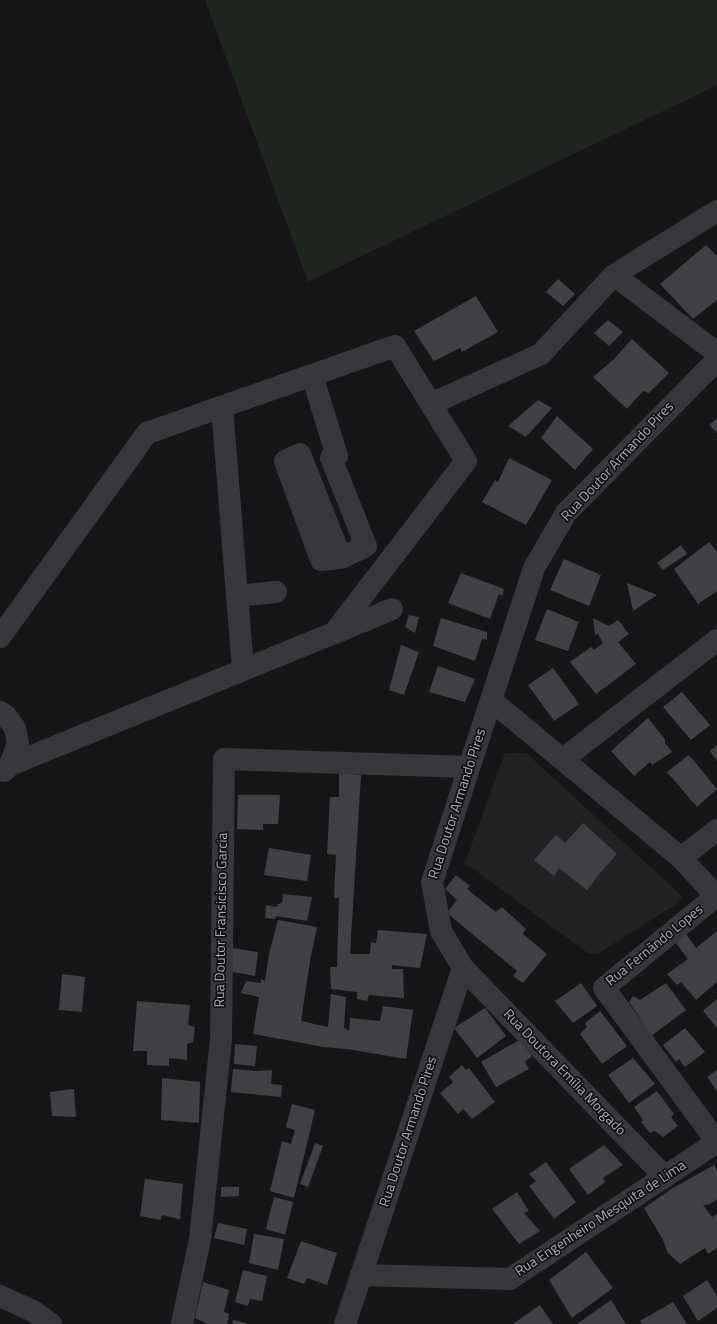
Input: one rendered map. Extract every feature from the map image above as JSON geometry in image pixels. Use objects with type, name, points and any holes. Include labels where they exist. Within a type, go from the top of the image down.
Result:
[{"type":"street","points":[[431,404],[541,354],[614,275],[717,211]]},
{"type":"street","points":[[614,275],[717,353]]},
{"type":"street","points":[[0,637],[147,433],[395,346],[466,461],[334,633]]},
{"type":"street","name":"Rua Doutor Armando Pires","points":[[345,1324],[463,968],[441,931],[432,882],[534,568],[566,513],[717,360]]},
{"type":"street","points":[[312,375],[337,456],[331,458],[366,546],[341,558]]},
{"type":"street","points":[[222,407],[243,670]]},
{"type":"street","points":[[237,596],[276,592]]},
{"type":"street","points":[[5,770],[392,609]]},
{"type":"street","points":[[563,759],[717,640]]},
{"type":"street","name":"Rua Fernãndo Lopes","points":[[491,700],[681,858],[716,896],[604,988],[717,1142]]},
{"type":"street","points":[[0,712],[6,716],[15,728],[18,743],[5,770]]},
{"type":"street","name":"Rua Doutor Fransicisco Garcia","points":[[182,1324],[200,1239],[221,1040],[224,759],[469,767]]},
{"type":"street","points":[[681,858],[717,830]]},
{"type":"street","name":"Rua Doutora Emília Morgado","points":[[463,968],[665,1177]]},
{"type":"street","name":"Rua Engenheiro Mesquita de Lima","points":[[361,1275],[510,1279],[717,1142]]},
{"type":"street","points":[[0,1296],[33,1311],[51,1324]]},
{"type":"shaded area","points":[[205,0],[717,0],[717,85],[308,282]]},
{"type":"shaded area","points":[[505,753],[526,753],[682,896],[680,900],[675,905],[597,954],[588,953],[465,863]]},
{"type":"building","points":[[706,245],[717,256],[717,300],[693,319],[660,284]]},
{"type":"building","points":[[558,279],[575,294],[563,306],[546,292]]},
{"type":"building","points":[[476,296],[498,332],[462,352],[460,348],[434,361],[414,331]]},
{"type":"building","points":[[608,320],[623,332],[609,346],[594,333]]},
{"type":"building","points":[[632,339],[669,373],[649,393],[643,391],[627,409],[593,377],[613,360]]},
{"type":"building","points":[[538,400],[552,408],[526,437],[508,426]]},
{"type":"building","points":[[557,416],[593,449],[575,470],[541,438]]},
{"type":"building","points":[[717,418],[717,433],[709,425]]},
{"type":"building","points":[[509,458],[552,480],[526,525],[482,502],[495,480],[498,482]]},
{"type":"building","points":[[709,542],[717,552],[717,591],[698,604],[674,569]]},
{"type":"building","points":[[681,545],[687,554],[663,570],[657,563]]},
{"type":"building","points":[[564,559],[601,575],[589,606],[550,590]]},
{"type":"building","points":[[461,573],[504,589],[502,596],[499,594],[490,619],[448,603]]},
{"type":"building","points":[[627,583],[657,595],[633,611]]},
{"type":"building","points":[[547,609],[579,622],[568,651],[535,640]]},
{"type":"building","points":[[409,615],[419,617],[415,633],[405,627]]},
{"type":"building","points":[[441,618],[487,632],[487,640],[482,639],[475,661],[433,646]]},
{"type":"building","points":[[593,618],[609,626],[618,620],[629,634],[618,642],[636,664],[596,694],[570,662],[591,647],[594,650],[603,643],[598,634],[595,635]]},
{"type":"building","points":[[401,645],[419,652],[404,695],[389,690]]},
{"type":"building","points":[[438,666],[475,679],[465,702],[429,692]]},
{"type":"building","points":[[553,668],[579,704],[554,721],[528,685]]},
{"type":"building","points":[[682,692],[710,725],[691,740],[663,707]]},
{"type":"building","points":[[648,718],[665,739],[665,743],[672,752],[652,765],[650,762],[634,776],[611,751]]},
{"type":"building","points":[[717,745],[717,761],[710,751]]},
{"type":"building","points":[[689,755],[717,789],[697,807],[667,772]]},
{"type":"building","points":[[339,773],[361,775],[350,954],[370,954],[371,942],[376,943],[378,930],[427,934],[420,968],[392,965],[392,969],[403,969],[404,998],[369,995],[367,1001],[357,999],[357,992],[331,989],[330,967],[337,967],[339,898],[334,898],[336,855],[327,854],[330,797],[339,797]]},
{"type":"building","points":[[238,795],[280,795],[278,824],[263,824],[263,830],[237,829]]},
{"type":"building","points":[[583,823],[617,854],[587,890],[559,868],[554,876],[534,860],[556,835],[565,843]]},
{"type":"building","points":[[269,848],[311,855],[307,881],[264,875]]},
{"type":"building","points":[[456,875],[470,886],[467,889],[496,912],[502,907],[526,929],[523,934],[547,954],[523,983],[513,976],[517,971],[447,913],[457,900],[445,889]]},
{"type":"building","points":[[283,894],[312,897],[307,921],[276,916],[275,919],[265,918],[266,905],[277,907],[278,904],[282,903]]},
{"type":"building","points":[[278,920],[317,927],[301,1021],[328,1027],[331,994],[346,997],[344,1028],[349,1031],[350,1018],[380,1021],[383,1006],[413,1010],[406,1059],[347,1049],[324,1047],[253,1034],[259,997],[241,993],[246,981],[261,983],[261,979],[265,981],[269,954]]},
{"type":"building","points":[[717,931],[717,982],[696,1000],[681,982],[677,985],[667,974],[688,959],[676,943],[686,934],[696,948]]},
{"type":"building","points":[[231,948],[258,952],[255,976],[228,971]]},
{"type":"building","points":[[62,974],[85,977],[82,1012],[59,1010]]},
{"type":"building","points":[[581,983],[597,1006],[573,1023],[555,1001]]},
{"type":"building","points":[[666,983],[686,1010],[647,1039],[635,1025],[641,1019],[629,1002],[633,996],[640,1000]]},
{"type":"building","points":[[717,999],[717,1028],[703,1011]]},
{"type":"building","points":[[137,1001],[190,1005],[188,1025],[195,1027],[193,1042],[187,1044],[187,1060],[169,1058],[169,1066],[147,1065],[147,1051],[133,1051]]},
{"type":"building","points":[[485,1008],[506,1036],[477,1058],[454,1028]]},
{"type":"building","points":[[600,1011],[627,1046],[602,1064],[580,1034],[587,1027],[585,1023]]},
{"type":"building","points":[[685,1028],[705,1052],[685,1067],[679,1059],[676,1062],[663,1045]]},
{"type":"building","points":[[521,1039],[532,1056],[525,1062],[529,1069],[496,1087],[481,1062]]},
{"type":"building","points":[[235,1044],[257,1046],[255,1066],[234,1064]]},
{"type":"building","points":[[633,1058],[655,1084],[629,1103],[608,1075]]},
{"type":"building","points":[[462,1065],[466,1070],[469,1068],[495,1102],[472,1119],[463,1109],[458,1114],[440,1093],[453,1082],[449,1077]]},
{"type":"building","points":[[233,1069],[257,1071],[272,1070],[271,1084],[282,1085],[281,1097],[231,1092]]},
{"type":"building","points":[[717,1070],[717,1091],[707,1077]]},
{"type":"building","points":[[162,1078],[200,1082],[199,1123],[161,1120]]},
{"type":"building","points":[[74,1089],[76,1117],[52,1116],[50,1092]]},
{"type":"building","points":[[657,1091],[674,1114],[671,1117],[678,1126],[663,1137],[655,1131],[650,1133],[641,1122],[643,1120],[634,1107]]},
{"type":"building","points":[[292,1104],[315,1110],[294,1198],[270,1191],[282,1141],[291,1144],[295,1130],[286,1127]]},
{"type":"building","points":[[315,1143],[323,1146],[308,1187],[300,1184]]},
{"type":"building","points":[[604,1145],[623,1165],[603,1178],[605,1182],[588,1195],[569,1169]]},
{"type":"building","points":[[546,1162],[576,1202],[554,1219],[529,1186],[536,1181],[529,1174]]},
{"type":"building","points":[[714,1165],[717,1170],[717,1199],[710,1204],[703,1205],[712,1217],[717,1214],[717,1248],[708,1254],[705,1248],[680,1264],[668,1253],[663,1240],[644,1208],[673,1188]]},
{"type":"building","points":[[145,1179],[183,1184],[180,1219],[162,1215],[161,1220],[140,1216]]},
{"type":"building","points":[[221,1187],[239,1187],[239,1196],[221,1197]]},
{"type":"building","points":[[517,1192],[529,1211],[524,1213],[540,1231],[519,1244],[492,1209]]},
{"type":"building","points":[[274,1197],[293,1202],[285,1235],[266,1229]]},
{"type":"building","points":[[218,1223],[247,1229],[244,1245],[214,1238]]},
{"type":"building","points":[[254,1234],[284,1239],[278,1270],[249,1263]]},
{"type":"building","points":[[301,1241],[337,1253],[327,1285],[307,1278],[304,1284],[287,1278]]},
{"type":"building","points":[[586,1252],[613,1288],[572,1318],[549,1280]]},
{"type":"building","points":[[243,1270],[267,1276],[262,1301],[250,1299],[248,1306],[235,1302]]},
{"type":"building","points":[[707,1280],[717,1296],[717,1308],[698,1321],[683,1296]]},
{"type":"building","points":[[203,1282],[229,1290],[224,1312],[229,1314],[227,1324],[208,1324],[195,1318]]},
{"type":"building","points":[[611,1300],[626,1324],[577,1324]]},
{"type":"building","points":[[673,1302],[687,1324],[642,1324],[640,1321]]},
{"type":"building","points":[[540,1305],[553,1324],[513,1324]]},
{"type":"building","points":[[233,1320],[246,1323],[246,1324],[232,1324]]}]
